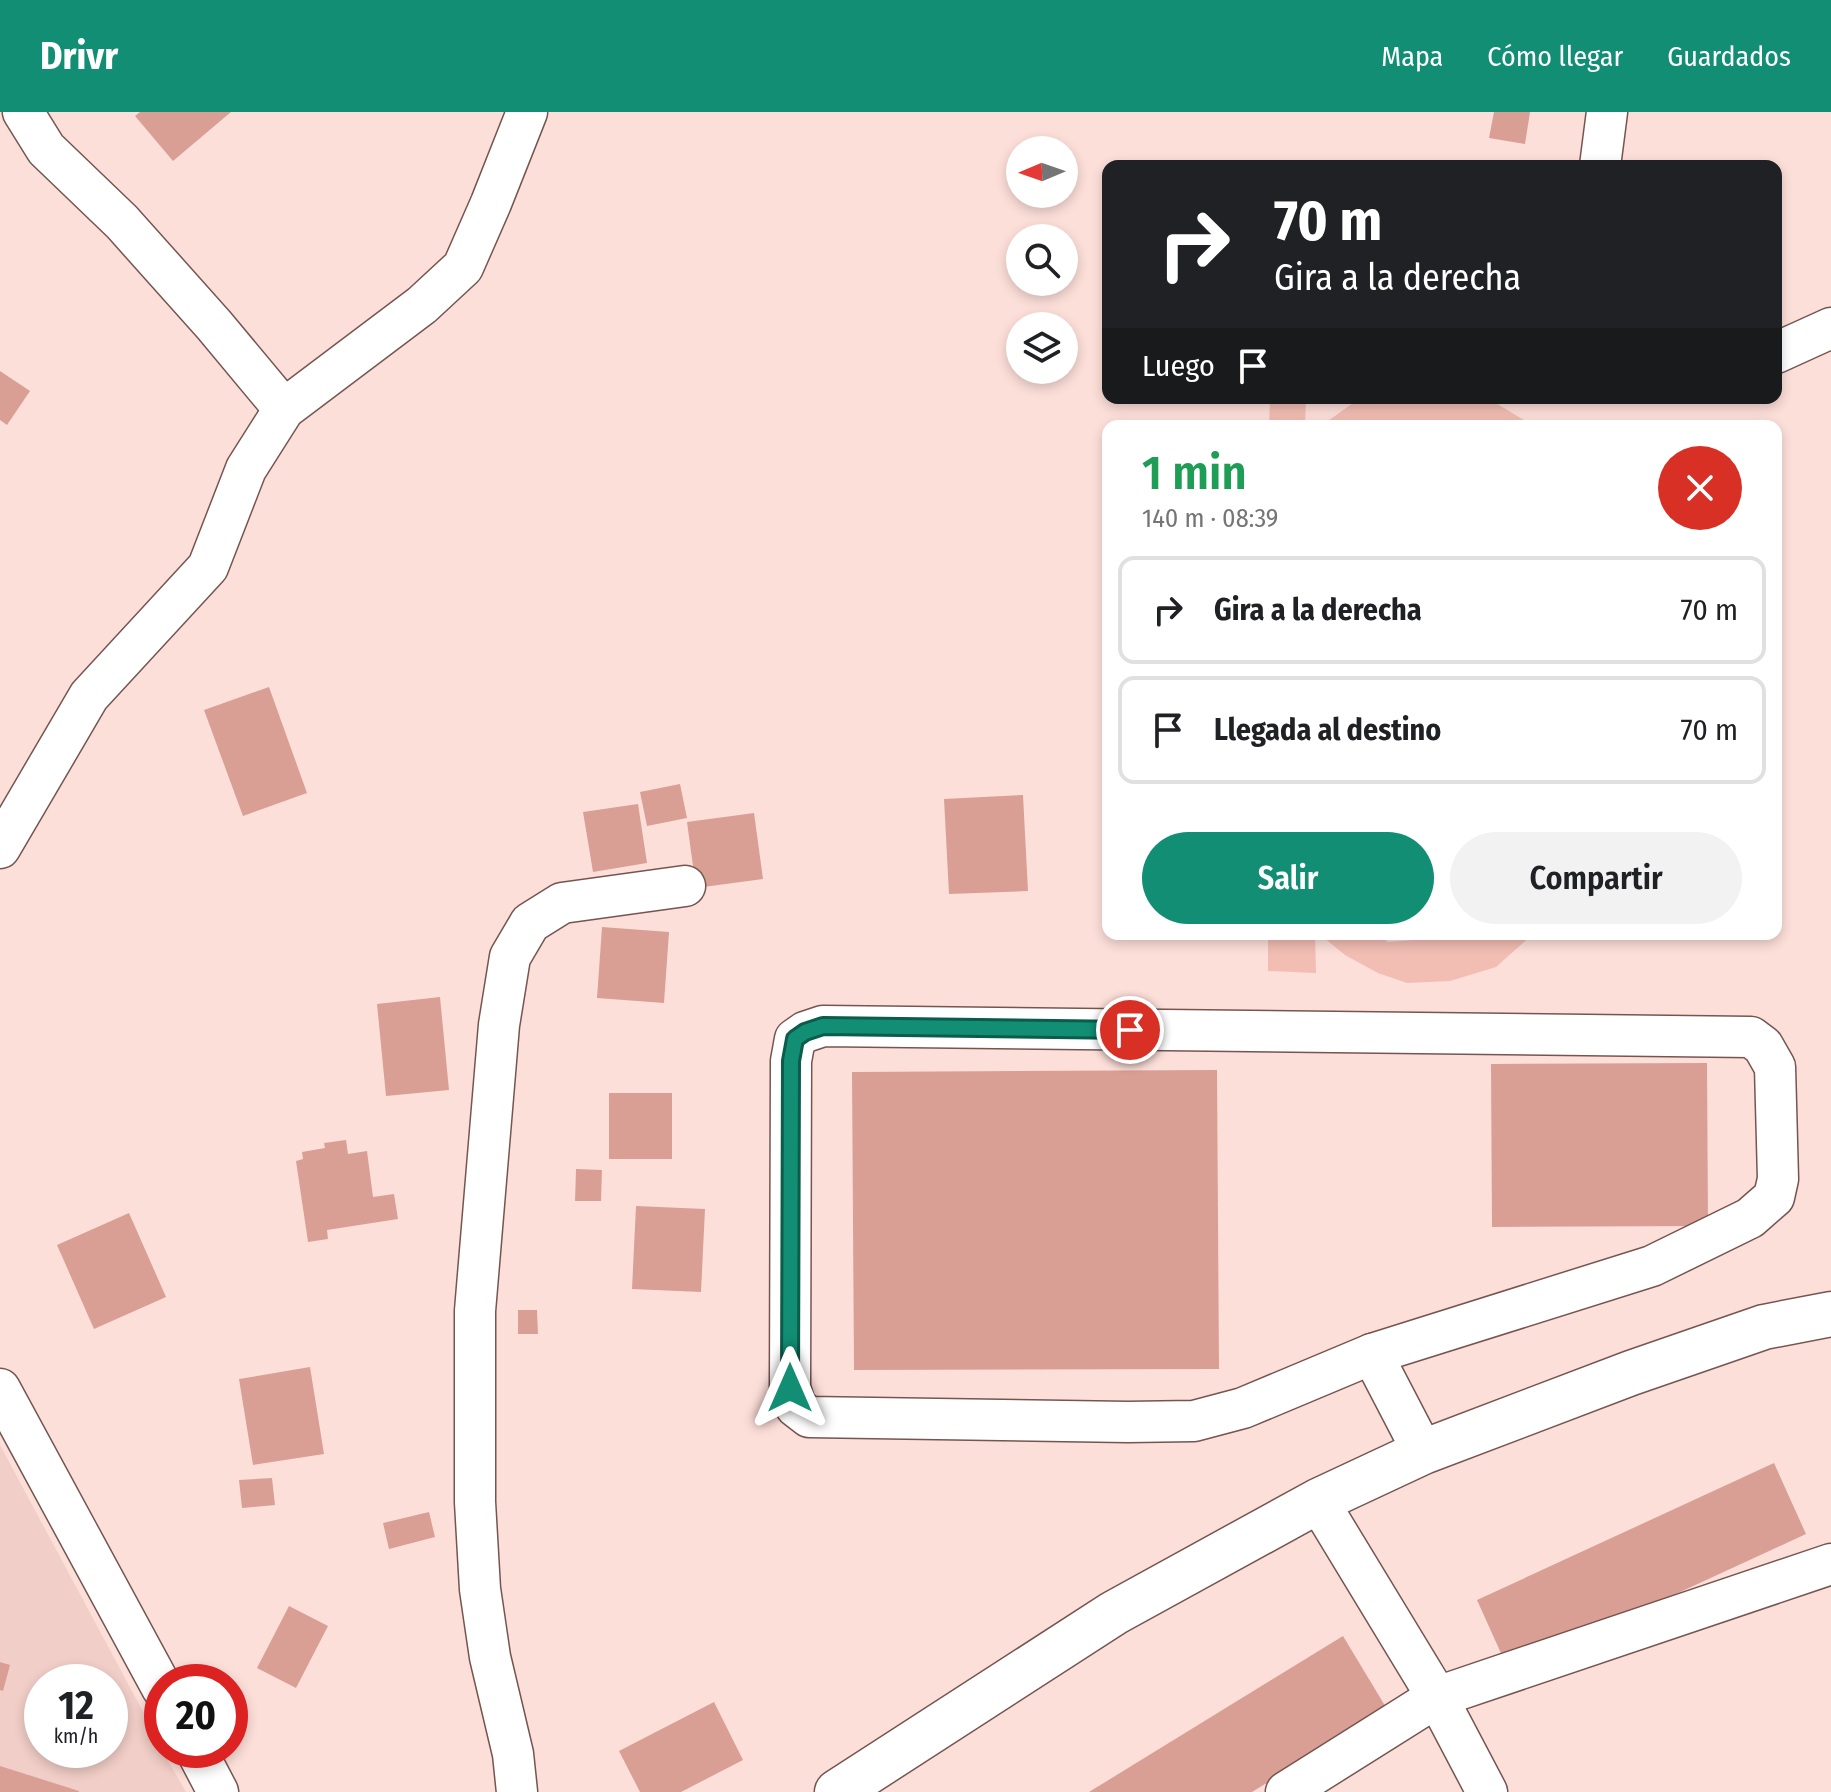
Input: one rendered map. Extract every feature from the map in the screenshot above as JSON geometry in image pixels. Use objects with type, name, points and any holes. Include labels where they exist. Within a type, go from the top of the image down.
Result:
[{"type":"main road","points":[[837,1792],[1114,1613],[1318,1501],[1423,1452],[1631,1373],[1764,1327],[1831,1314]]},
{"type":"street","points":[[23,112],[46,149],[122,222],[284,409]]},
{"type":"street","points":[[0,848],[89,696],[208,567],[246,469],[284,409],[422,305],[463,267],[527,112]]},
{"type":"street","points":[[1601,160],[1607,112]]},
{"type":"street","points":[[1782,350],[1831,328]]},
{"type":"street","points":[[517,1792],[513,1754],[490,1657],[480,1589],[475,1502],[475,1311],[499,1025],[510,957],[530,923],[562,903],[685,886]]},
{"type":"street","points":[[823,1026],[1731,1036],[1751,1037],[1763,1046],[1775,1067],[1778,1179],[1774,1197],[1750,1218],[1652,1266],[1372,1354],[1243,1408],[1194,1421],[809,1417],[796,1407],[790,1388],[791,1061],[795,1039],[823,1026]]},
{"type":"street","points":[[1372,1354],[1423,1452]]},
{"type":"street","points":[[0,1389],[149,1664]]},
{"type":"street","points":[[1318,1501],[1437,1697],[1487,1792]]},
{"type":"street","points":[[1286,1792],[1437,1697],[1831,1564]]},
{"type":"street","points":[[205,1768],[218,1792]]},
{"type":"shaded area","points":[[1270,404],[1306,404],[1305,420],[1269,420]]},
{"type":"shaded area","points":[[1352,404],[1497,404],[1524,420],[1329,420]]},
{"type":"shaded area","points":[[1268,940],[1315,940],[1316,973],[1268,971]]},
{"type":"shaded area","points":[[1326,940],[1526,940],[1496,967],[1450,981],[1407,983],[1378,973],[1345,955]]},
{"type":"shaded area","points":[[0,1445],[117,1664],[24,1664],[24,1768],[128,1768],[128,1684],[144,1713],[144,1768],[172,1768],[186,1792],[0,1792]]},
{"type":"building","points":[[140,112],[231,112],[173,161],[135,116]]},
{"type":"building","points":[[1494,112],[1530,112],[1525,144],[1489,138]]},
{"type":"building","points":[[0,371],[30,391],[7,425],[0,420]]},
{"type":"building","points":[[269,687],[307,793],[243,816],[204,710]]},
{"type":"building","points":[[680,784],[687,818],[647,826],[640,792]]},
{"type":"building","points":[[1023,795],[1028,891],[949,894],[944,799]]},
{"type":"building","points":[[638,804],[647,863],[593,872],[583,812]]},
{"type":"building","points":[[754,813],[763,879],[696,888],[687,822]]},
{"type":"building","points":[[602,927],[669,932],[664,1003],[597,998]]},
{"type":"building","points":[[440,997],[449,1090],[386,1096],[377,1004]]},
{"type":"building","points":[[1707,1063],[1708,1226],[1492,1227],[1491,1064]]},
{"type":"building","points":[[1217,1070],[1219,1369],[854,1370],[852,1072]]},
{"type":"building","points":[[609,1093],[672,1093],[672,1159],[609,1159]]},
{"type":"building","points":[[346,1140],[348,1154],[367,1151],[373,1197],[394,1194],[398,1219],[327,1230],[328,1239],[308,1242],[296,1161],[303,1159],[302,1152],[325,1148],[324,1143]]},
{"type":"building","points":[[576,1169],[602,1170],[601,1201],[575,1201]]},
{"type":"building","points":[[636,1206],[705,1209],[701,1292],[632,1289]]},
{"type":"building","points":[[129,1213],[166,1297],[94,1329],[57,1245]]},
{"type":"building","points":[[518,1310],[537,1310],[538,1334],[518,1334]]},
{"type":"building","points":[[310,1367],[324,1454],[253,1465],[239,1379]]},
{"type":"building","points":[[1774,1463],[1806,1534],[1509,1671],[1477,1600]]},
{"type":"building","points":[[272,1478],[275,1505],[242,1508],[239,1480]]},
{"type":"building","points":[[429,1512],[435,1537],[389,1549],[383,1523]]},
{"type":"building","points":[[289,1606],[328,1626],[296,1688],[257,1668]]},
{"type":"building","points":[[1343,1636],[1387,1709],[1252,1792],[1089,1792]]},
{"type":"building","points":[[0,1662],[10,1665],[3,1691],[0,1690]]},
{"type":"building","points":[[714,1702],[743,1760],[681,1792],[640,1792],[619,1751]]},
{"type":"building","points":[[0,1766],[79,1791],[79,1792],[0,1792]]},
{"type":"route","points":[[790,1388],[791,1061],[795,1039],[823,1026],[1130,1030]]}]
